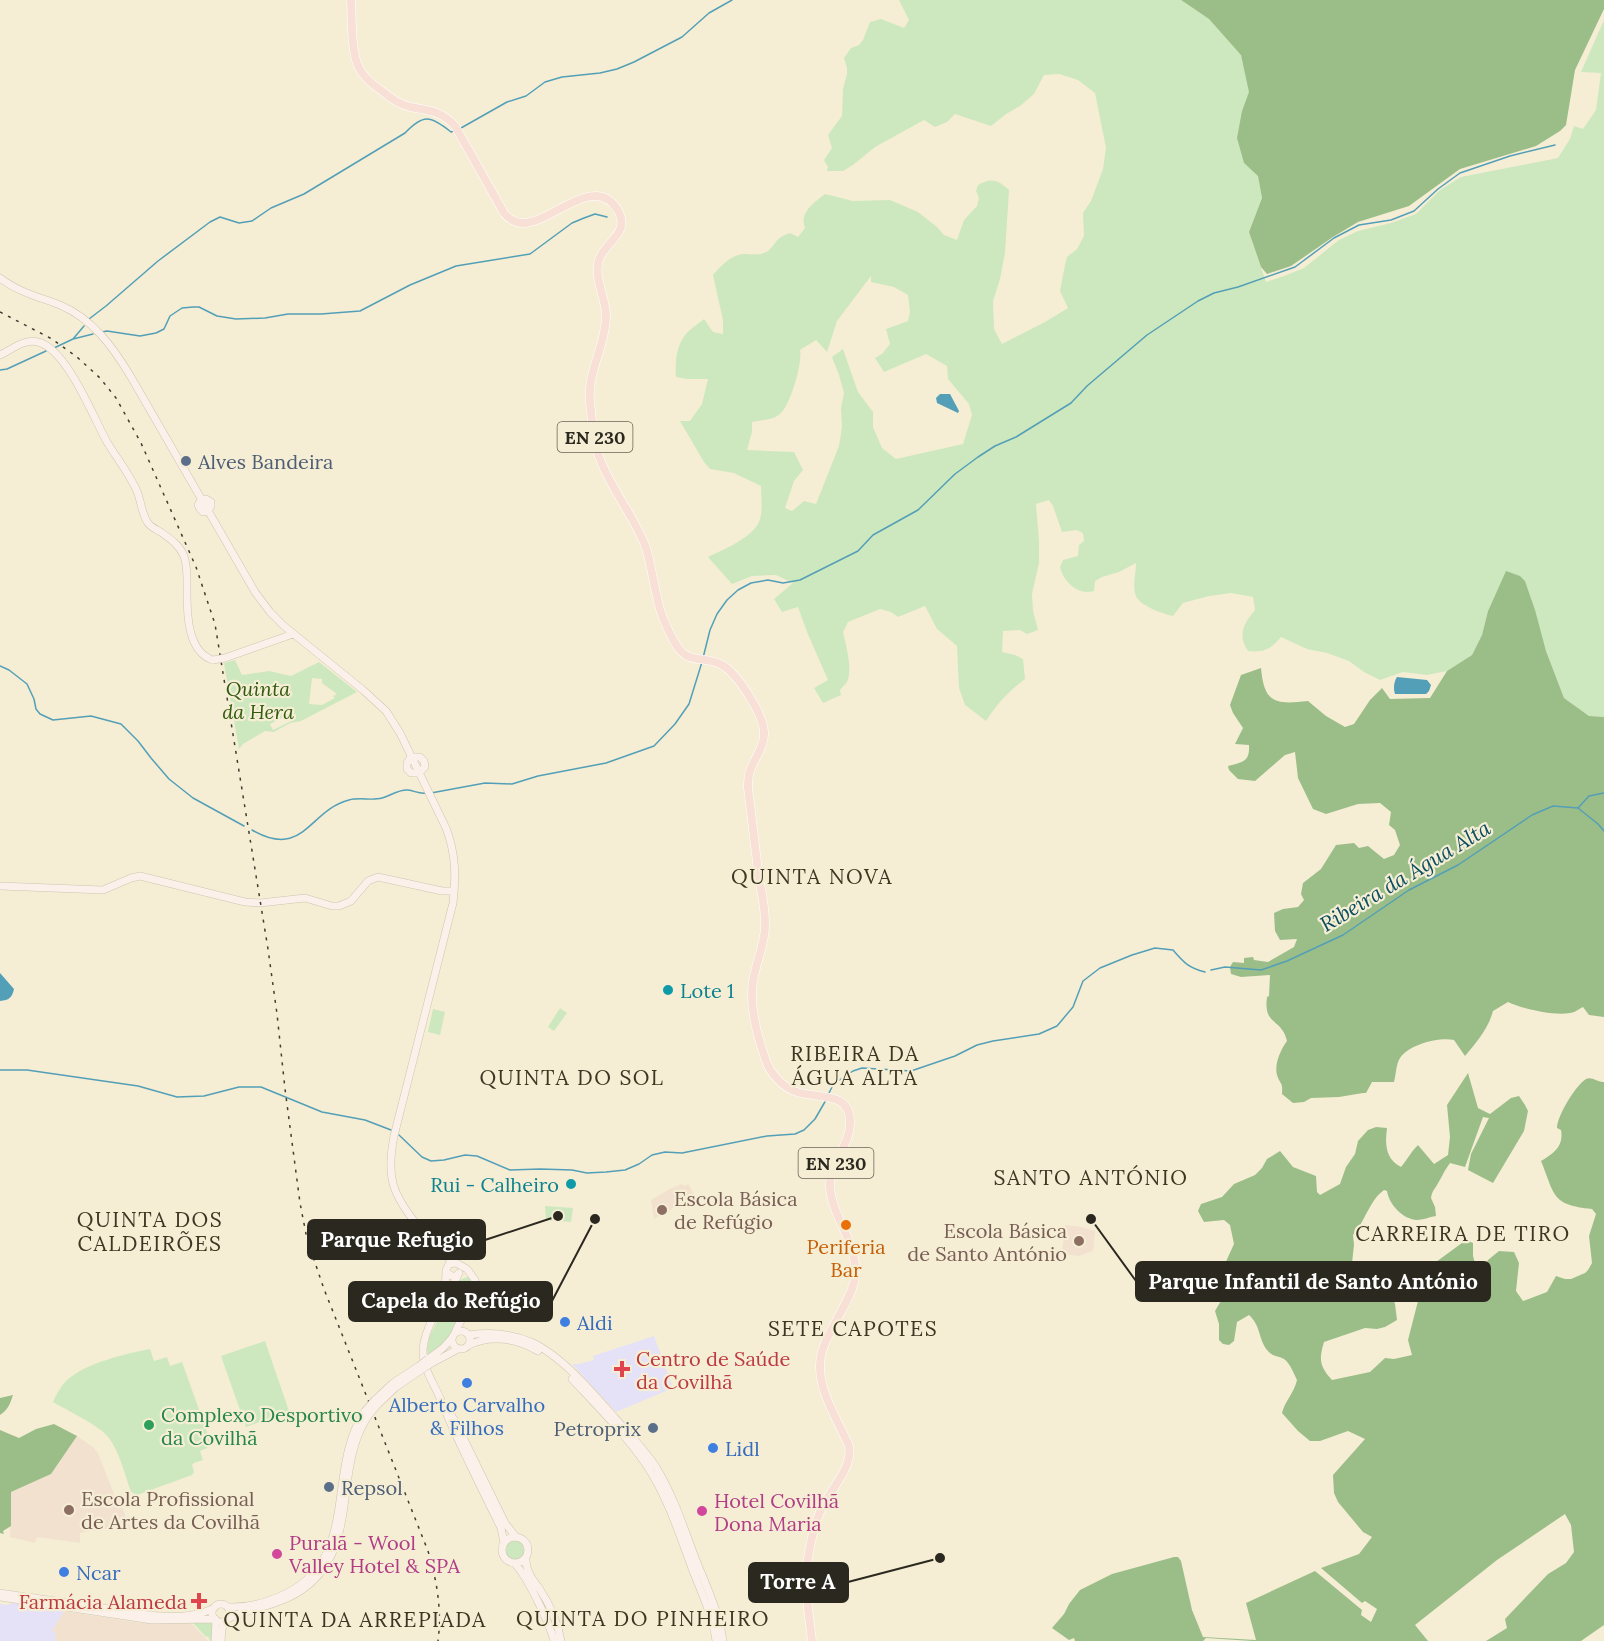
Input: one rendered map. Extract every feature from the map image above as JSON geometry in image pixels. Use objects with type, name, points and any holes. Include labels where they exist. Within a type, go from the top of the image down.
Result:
[{"type":"main road","name":"EN 230","points":[[351,0],[355,57],[360,69],[369,81],[393,100],[406,106],[437,112],[448,118],[504,213],[511,220],[522,224],[533,222],[591,195],[602,197],[614,205],[619,212],[621,227],[600,257],[598,267],[606,316],[590,390],[597,449],[608,478],[643,540],[659,604],[666,624],[681,652],[685,656],[717,662],[730,670],[758,712],[763,724],[763,744],[749,774],[747,788],[765,919],[765,929],[753,982],[755,1021],[767,1062],[778,1080],[798,1093],[838,1099],[849,1111],[851,1124],[831,1174],[830,1185],[831,1198],[853,1253],[855,1276],[853,1288],[826,1341],[821,1357],[820,1376],[850,1451],[846,1466],[819,1513],[807,1566],[806,1584],[812,1641]]},
{"type":"main road","points":[[0,278],[7,284],[74,312],[103,336],[115,351],[201,500],[198,505],[200,509],[203,512],[208,511],[255,592],[270,612],[293,634],[379,703],[391,718],[411,757]]},
{"type":"main road","points":[[0,355],[24,343],[36,341],[42,343],[65,364],[106,440],[135,487],[148,524],[172,540],[184,555],[188,617],[192,635],[200,653],[213,660],[225,658],[293,634]]},
{"type":"main road","points":[[417,756],[424,761],[424,769],[419,773],[411,773],[407,769],[407,763],[411,757],[417,756]]},
{"type":"main road","points":[[419,773],[452,843],[456,870],[453,903],[394,1136],[390,1160],[393,1185],[404,1209],[424,1235],[460,1270],[449,1293],[445,1295]]},
{"type":"main road","points":[[0,886],[103,890],[140,876],[244,902],[260,903],[305,898],[332,906],[351,901],[368,881],[378,877],[442,890],[448,888],[454,891]]},
{"type":"main road","points":[[442,890],[455,877]]},
{"type":"main road","points":[[442,890],[453,903]]},
{"type":"main road","points":[[441,1253],[446,1270],[445,1295],[425,1337],[423,1353],[426,1370],[503,1532],[504,1557],[508,1562],[515,1564],[526,1558]]},
{"type":"main road","points":[[446,1270],[449,1264],[456,1264],[467,1269],[475,1280],[462,1320],[454,1335],[453,1344],[458,1349]]},
{"type":"main road","points":[[446,1270],[452,1276],[471,1274]]},
{"type":"main road","points":[[462,1320],[471,1340],[469,1345]]},
{"type":"main road","points":[[429,1362],[454,1335],[461,1331],[508,1335],[532,1343],[545,1351],[593,1393],[655,1466],[674,1503],[716,1611],[723,1641]]},
{"type":"main road","points":[[0,1593],[152,1615],[190,1615],[203,1613],[221,1605],[228,1607],[260,1603],[287,1593],[304,1582],[327,1554],[334,1535],[350,1443],[366,1414],[376,1402],[393,1383],[429,1362],[478,1341],[502,1339],[542,1353],[556,1363],[627,1441],[647,1467],[664,1498],[706,1604],[716,1641]]},
{"type":"main road","points":[[439,1397],[455,1421],[504,1522],[516,1537],[526,1543],[527,1568],[552,1614],[561,1641]]},
{"type":"main road","points":[[0,1597],[152,1620],[203,1619],[221,1622],[290,1597],[307,1586],[325,1567],[335,1549],[355,1444],[366,1414]]},
{"type":"main road","points":[[504,1543],[509,1538],[516,1537]]},
{"type":"main road","points":[[515,1564],[524,1575],[549,1624],[554,1641]]},
{"type":"main road","points":[[221,1641],[222,1629],[230,1613],[228,1607]]},
{"type":"main road","points":[[214,1608],[215,1641]]},
{"type":"shaded area","name":"Escola Básica de Refúgio","points":[[681,1184],[685,1186],[688,1184],[695,1196],[654,1219],[651,1200]]},
{"type":"shaded area","name":"Escola Básica de Santo António","points":[[1065,1225],[1095,1231],[1093,1251],[1079,1256],[1062,1254]]},
{"type":"shaded area","name":"Centro de Saúde da Covilhã","points":[[654,1336],[673,1388],[616,1412],[572,1364],[594,1360],[593,1356]]},
{"type":"shaded area","points":[[77,1436],[98,1453],[131,1530],[103,1529],[80,1533],[80,1543],[37,1537],[35,1543],[10,1537],[11,1492],[51,1474]]},
{"type":"shaded area","points":[[12,1603],[64,1611],[52,1631],[56,1632],[55,1641],[0,1641],[0,1604]]},
{"type":"shaded area","points":[[64,1611],[140,1623],[191,1623],[208,1641],[55,1641],[56,1632],[52,1631]]},
{"type":"green space","points":[[899,0],[1181,0],[1209,19],[1241,54],[1250,92],[1242,111],[1244,163],[1258,175],[1262,198],[1249,232],[1266,282],[1304,268],[1339,240],[1358,231],[1416,214],[1440,190],[1461,177],[1558,158],[1570,139],[1574,126],[1583,129],[1596,110],[1601,73],[1581,72],[1604,20],[1604,717],[1589,716],[1564,698],[1546,651],[1525,581],[1519,576],[1506,572],[1488,611],[1482,635],[1472,655],[1447,671],[1427,675],[1403,672],[1380,680],[1349,661],[1307,649],[1281,637],[1267,649],[1248,651],[1242,634],[1245,624],[1255,610],[1253,597],[1231,593],[1209,596],[1183,603],[1173,616],[1169,615],[1152,609],[1136,596],[1134,588],[1136,563],[1095,581],[1094,591],[1077,589],[1064,577],[1060,567],[1063,560],[1078,556],[1079,545],[1084,541],[1083,533],[1077,530],[1062,532],[1049,500],[1036,504],[1039,563],[1032,594],[1033,611],[1038,630],[1027,634],[1020,630],[1003,631],[1002,652],[1023,659],[1025,679],[1003,698],[986,721],[965,705],[959,688],[957,646],[937,629],[925,606],[898,617],[880,609],[848,622],[843,632],[849,677],[840,690],[841,695],[823,703],[814,688],[828,680],[798,607],[782,612],[774,599],[793,583],[776,575],[752,576],[732,584],[708,557],[746,537],[757,525],[762,507],[761,486],[734,473],[710,469],[680,421],[690,421],[702,404],[708,379],[676,377],[677,355],[682,340],[704,319],[713,332],[723,334],[723,320],[713,275],[734,256],[765,253],[779,239],[790,233],[798,237],[805,228],[806,213],[812,204],[825,194],[853,201],[890,200],[918,212],[944,235],[957,240],[964,220],[977,206],[978,185],[994,181],[1009,190],[1005,253],[993,301],[994,329],[1002,344],[1068,308],[1060,291],[1065,265],[1067,257],[1077,249],[1084,236],[1083,213],[1091,201],[1103,169],[1106,148],[1095,93],[1078,80],[1059,74],[1044,75],[1034,94],[991,126],[955,114],[947,122],[935,127],[924,120],[875,147],[843,171],[827,171],[828,167],[824,160],[832,148],[828,135],[842,116],[843,89],[847,74],[844,58],[851,48],[859,45],[863,40],[870,22],[881,19],[904,28],[909,20]],"holes":[[[871,276],[871,282],[894,287],[908,295],[910,312],[908,321],[886,329],[890,344],[882,354],[875,358],[884,372],[926,354],[947,366],[948,379],[969,404],[972,415],[963,444],[896,459],[882,448],[873,427],[873,412],[858,392],[843,349],[832,357],[844,393],[839,446],[816,504],[804,501],[792,511],[785,508],[794,481],[803,470],[794,452],[747,450],[752,422],[771,419],[780,414],[795,384],[800,364],[800,350],[816,340],[827,352],[837,321]]]},
{"type":"green space","points":[[1181,0],[1604,0],[1604,9],[1575,70],[1566,125],[1560,131],[1536,146],[1460,169],[1409,206],[1358,222],[1291,266],[1267,274],[1261,267],[1249,232],[1262,198],[1258,176],[1244,163],[1237,138],[1242,111],[1249,92],[1241,55],[1209,19]]},
{"type":"green space","points":[[1506,571],[1520,576],[1525,581],[1546,651],[1564,698],[1589,716],[1604,717],[1604,1017],[1589,1015],[1583,1007],[1572,1013],[1555,1014],[1508,1002],[1493,1011],[1485,1029],[1465,1056],[1454,1040],[1425,1043],[1411,1049],[1400,1058],[1394,1082],[1372,1082],[1366,1093],[1311,1098],[1304,1102],[1293,1103],[1282,1094],[1282,1085],[1277,1075],[1276,1066],[1287,1041],[1281,1028],[1268,1013],[1267,997],[1269,996],[1270,975],[1241,977],[1231,974],[1230,967],[1233,962],[1244,963],[1244,958],[1253,957],[1254,960],[1268,962],[1294,947],[1297,939],[1280,940],[1275,931],[1274,913],[1298,907],[1304,900],[1301,894],[1303,883],[1321,869],[1336,845],[1354,843],[1359,848],[1368,846],[1384,859],[1394,855],[1400,845],[1395,830],[1389,825],[1391,812],[1380,803],[1358,804],[1326,814],[1313,809],[1298,778],[1295,752],[1285,755],[1255,781],[1238,779],[1229,770],[1228,766],[1247,758],[1249,751],[1249,745],[1235,744],[1243,728],[1230,705],[1241,675],[1261,668],[1265,688],[1273,699],[1279,702],[1308,701],[1326,716],[1345,727],[1354,724],[1370,700],[1382,688],[1390,699],[1430,698],[1447,671],[1472,655]]},
{"type":"green space","name":"Quinta da Hera","points":[[235,660],[242,675],[269,671],[291,676],[319,662],[357,692],[301,721],[290,723],[274,732],[265,731],[243,744],[239,749],[224,663]],"holes":[[[312,678],[322,679],[322,683],[337,694],[333,696],[335,698],[322,705],[309,704]],[[290,714],[293,720],[273,730],[270,724]]]},
{"type":"green space","points":[[560,1008],[567,1013],[554,1031],[548,1027]]},
{"type":"green space","points":[[433,1009],[445,1012],[440,1035],[428,1032]]},
{"type":"green space","points":[[1468,1073],[1478,1108],[1490,1114],[1511,1098],[1519,1096],[1528,1111],[1524,1131],[1493,1183],[1468,1170],[1471,1154],[1489,1118],[1483,1117],[1465,1167],[1450,1163],[1433,1192],[1431,1198],[1436,1216],[1419,1220],[1411,1219],[1397,1210],[1390,1201],[1387,1191],[1384,1190],[1379,1195],[1353,1235],[1352,1263],[1365,1275],[1389,1287],[1395,1304],[1397,1320],[1385,1327],[1365,1328],[1324,1342],[1321,1362],[1332,1380],[1370,1372],[1385,1358],[1394,1359],[1412,1355],[1408,1340],[1418,1301],[1419,1286],[1436,1262],[1466,1240],[1473,1243],[1473,1256],[1477,1270],[1481,1272],[1488,1260],[1499,1251],[1514,1252],[1519,1263],[1516,1291],[1523,1301],[1547,1292],[1556,1276],[1571,1279],[1585,1273],[1592,1263],[1589,1236],[1596,1214],[1592,1209],[1569,1205],[1556,1196],[1541,1161],[1554,1152],[1559,1145],[1562,1136],[1561,1130],[1557,1128],[1558,1123],[1572,1094],[1588,1078],[1604,1082],[1604,1625],[1581,1641],[1486,1641],[1507,1628],[1505,1619],[1548,1574],[1566,1563],[1574,1552],[1571,1525],[1565,1514],[1497,1560],[1415,1625],[1428,1641],[1252,1641],[1206,1638],[1203,1641],[1075,1641],[1074,1638],[1069,1640],[1052,1628],[1080,1590],[1112,1574],[1174,1557],[1178,1557],[1181,1561],[1192,1610],[1203,1637],[1256,1640],[1246,1603],[1315,1571],[1362,1610],[1361,1615],[1371,1622],[1377,1609],[1365,1601],[1362,1603],[1321,1568],[1359,1554],[1372,1537],[1363,1532],[1338,1502],[1334,1493],[1333,1475],[1365,1439],[1348,1431],[1320,1441],[1310,1441],[1298,1431],[1282,1413],[1297,1380],[1286,1361],[1267,1350],[1256,1323],[1249,1315],[1237,1322],[1234,1341],[1229,1345],[1219,1340],[1219,1324],[1215,1311],[1227,1287],[1223,1268],[1234,1244],[1230,1225],[1224,1220],[1204,1222],[1198,1211],[1201,1204],[1222,1197],[1234,1184],[1255,1175],[1267,1159],[1280,1151],[1293,1167],[1316,1176],[1317,1192],[1320,1195],[1340,1184],[1346,1167],[1355,1154],[1358,1141],[1368,1130],[1376,1127],[1387,1128],[1387,1150],[1396,1164],[1401,1167],[1418,1145],[1434,1164],[1448,1155],[1450,1137],[1447,1105]]},
{"type":"green space","points":[[545,1206],[573,1208],[571,1222],[546,1220]]},
{"type":"green space","points":[[470,1278],[471,1288],[448,1340],[428,1356],[429,1337],[454,1289],[460,1280]]},
{"type":"green space","points":[[265,1341],[289,1411],[246,1427],[221,1356]]},
{"type":"green space","name":"Complexo Desportivo da Covilhã","points":[[150,1349],[154,1361],[167,1357],[170,1366],[182,1362],[212,1446],[200,1451],[203,1460],[192,1465],[194,1472],[192,1475],[137,1495],[131,1492],[119,1457],[109,1438],[91,1423],[53,1402],[66,1381],[84,1369],[117,1357]]},
{"type":"green space","points":[[13,1395],[5,1411],[0,1415],[0,1398]]},
{"type":"green space","points":[[54,1424],[77,1436],[51,1474],[11,1492],[11,1526],[3,1531],[4,1534],[0,1533],[0,1430],[19,1438],[36,1429]]},
{"type":"green space","points":[[515,1540],[522,1543],[525,1550],[522,1557],[515,1560],[508,1557],[505,1550],[508,1543]]},
{"type":"green space","points":[[193,1623],[211,1623],[214,1627],[215,1641],[210,1641],[208,1636],[206,1637]]},
{"type":"water","points":[[940,394],[950,394],[958,413],[937,403],[936,398]]},
{"type":"water","points":[[1397,677],[1427,680],[1431,685],[1429,691],[1426,694],[1395,694],[1394,685]]},
{"type":"water","points":[[0,973],[14,989],[10,998],[0,1001]]},
{"type":"waterway","points":[[461,128],[507,102],[526,96],[545,82],[562,77],[600,73],[634,62],[682,37],[709,13],[732,0]]},
{"type":"waterway","points":[[89,319],[158,261],[210,222],[220,217],[239,223],[252,221],[271,208],[304,194],[405,133],[422,120],[432,120],[451,132],[454,131]]},
{"type":"waterway","points":[[703,658],[710,630],[717,614],[738,590],[751,583],[768,580],[783,583],[800,580],[858,551],[873,535],[918,510],[955,474],[978,457],[1071,403],[1087,386],[1147,335],[1198,301],[1214,293],[1295,267],[1334,238],[1359,225],[1391,220],[1414,211],[1460,173],[1510,156],[1555,145]]},
{"type":"waterway","points":[[102,332],[140,336],[156,333],[164,329],[170,316],[182,308],[193,307],[199,307],[217,316],[236,319],[360,311],[410,285],[456,266],[530,254],[572,223],[595,214],[607,217]]},
{"type":"waterway","points":[[73,339],[84,326]]},
{"type":"waterway","points":[[54,348],[73,339],[93,334]]},
{"type":"waterway","points":[[0,370],[46,351]]},
{"type":"waterway","points":[[431,793],[485,783],[512,784],[538,776],[606,763],[654,746],[675,724],[689,704],[702,662]]},
{"type":"waterway","points":[[0,666],[27,684],[40,714],[53,720],[91,716],[121,724],[169,779],[193,798],[244,826]]},
{"type":"waterway","points":[[252,830],[269,838],[283,839],[295,836],[335,805],[349,800],[378,799],[405,790],[426,793]]},
{"type":"waterway","points":[[1578,808],[1589,796],[1604,793]]},
{"type":"waterway","name":"Ribeira da Água Alta","points":[[1211,970],[1225,967],[1261,970],[1287,961],[1343,935],[1409,890],[1458,865],[1532,815],[1553,806],[1578,808],[1604,831]]},
{"type":"waterway","name":"Ribeira da Água Alta","points":[[828,1095],[838,1081],[862,1068],[911,1071],[955,1056],[977,1045],[1039,1034],[1057,1026],[1073,1007],[1083,981],[1100,968],[1132,955],[1155,948],[1173,950],[1187,964],[1205,972]]},
{"type":"waterway","name":"Ribeira da Água Alta","points":[[0,1070],[27,1070],[138,1086],[177,1097],[204,1096],[239,1087],[261,1087],[322,1112],[365,1120],[391,1130]]},
{"type":"waterway","name":"Ribeira da Água Alta","points":[[399,1135],[422,1157],[431,1161],[465,1155],[477,1156],[510,1170],[606,1172],[625,1170],[652,1155],[665,1152],[682,1153],[767,1136],[795,1134],[804,1130],[815,1119],[826,1100]]},
{"type":"railway","points":[[0,312],[52,339],[77,357],[100,378],[116,398],[141,443],[196,567],[215,624],[268,949],[300,1203],[307,1239],[324,1289],[428,1551],[438,1596],[438,1641]]},
{"type":"place","name":"Alves Bandeira","points":[[186,461]]},
{"type":"place","name":"Lote 1","points":[[668,990]]},
{"type":"place","name":"Rui - Calheiro","points":[[571,1184]]},
{"type":"place","name":"Escola Básica de Refúgio","points":[[662,1210]]},
{"type":"place","name":"Parque Refugio","points":[[558,1216]]},
{"type":"place","name":"Capela do Refúgio","points":[[595,1219]]},
{"type":"place","name":"Parque Infantil de Santo António","points":[[1091,1219]]},
{"type":"place","name":"Periferia Bar","points":[[846,1225]]},
{"type":"place","name":"Escola Básica de Santo António","points":[[1079,1241]]},
{"type":"place","name":"Aldi","points":[[565,1322]]},
{"type":"place","name":"Centro de Saúde da Covilhã","points":[[622,1369]]},
{"type":"place","name":"Alberto Carvalho & Filhos","points":[[467,1383]]},
{"type":"place","name":"Complexo Desportivo da Covilhã","points":[[149,1425]]},
{"type":"place","name":"Petroprix","points":[[653,1428]]},
{"type":"place","name":"Lidl","points":[[713,1448]]},
{"type":"place","name":"Repsol","points":[[329,1487]]},
{"type":"place","name":"Escola Profissional de Artes da Covilhã","points":[[69,1510]]},
{"type":"place","name":"Hotel Covilhã Dona Maria","points":[[702,1511]]},
{"type":"place","name":"Puralã - Wool Valley Hotel & SPA","points":[[277,1554]]},
{"type":"place","name":"Torre A","points":[[940,1558]]},
{"type":"place","name":"Ncar","points":[[64,1572]]},
{"type":"place","name":"Farmácia Alameda","points":[[199,1601]]},
{"type":"district","name":"QUINTA NOVA","points":[[812,876]]},
{"type":"district","name":"RIBEIRA DA ÁGUA ALTA","points":[[855,1065]]},
{"type":"district","name":"QUINTA DO SOL","points":[[572,1077]]},
{"type":"district","name":"SANTO ANTÓNIO","points":[[1091,1177]]},
{"type":"district","name":"QUINTA DOS CALDEIRÕES","points":[[150,1231]]},
{"type":"district","name":"CARREIRA DE TIRO","points":[[1463,1233]]},
{"type":"district","name":"SETE CAPOTES","points":[[853,1328]]},
{"type":"district","name":"QUINTA DO PINHEIRO","points":[[643,1618]]},
{"type":"district","name":"QUINTA DA ARREPIADA","points":[[355,1619]]}]
